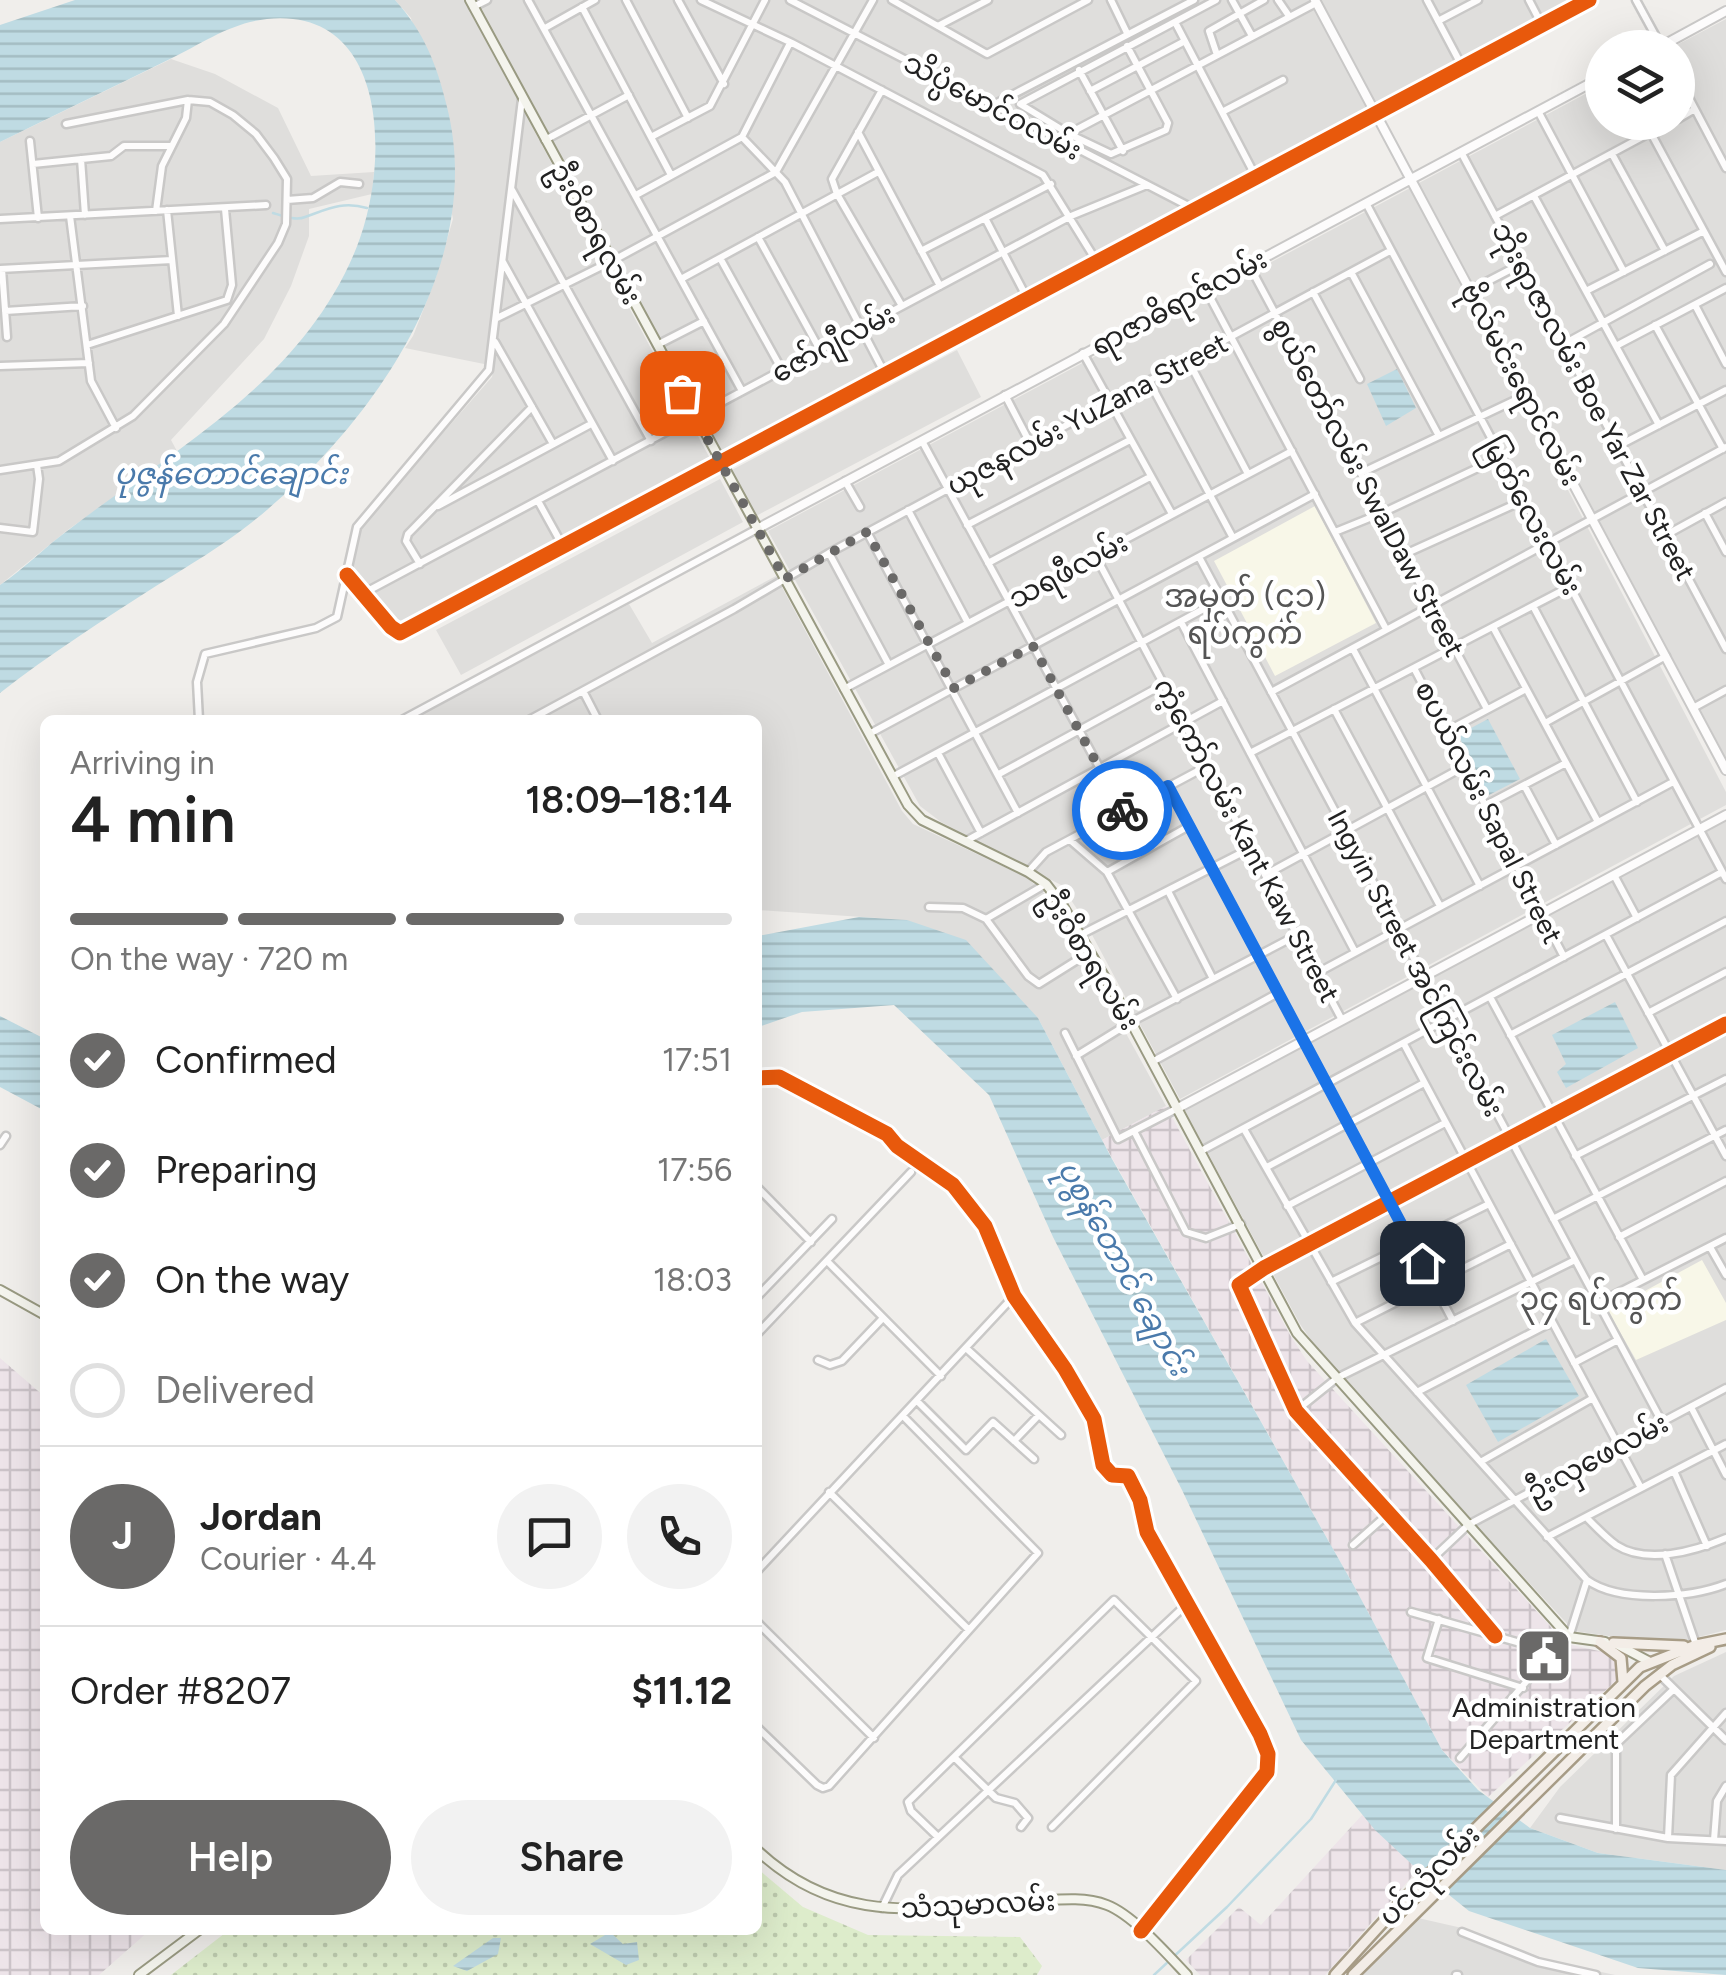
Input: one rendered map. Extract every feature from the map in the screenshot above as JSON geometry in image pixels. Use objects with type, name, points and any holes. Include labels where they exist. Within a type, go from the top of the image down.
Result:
[{"type":"main road","name":"ဦးဝိစာရလမ်း","points":[[472,3],[908,805],[922,820],[1046,884],[1131,1022],[1297,1333],[1569,1636]]},
{"type":"main road","points":[[0,1290],[40,1312]]},
{"type":"main road","points":[[1569,1636],[1600,1642],[1696,1645]]},
{"type":"main road","points":[[1623,1682],[1650,1662],[1696,1645],[1726,1640]]},
{"type":"main road","points":[[1614,1642],[1650,1662],[1664,1664],[1726,1640]]},
{"type":"main road","points":[[1600,1642],[1621,1658],[1623,1682]]},
{"type":"main road","points":[[1571,1756],[1658,1674],[1686,1657]]},
{"type":"main road","points":[[1571,1756],[1595,1726],[1650,1674],[1650,1662]]},
{"type":"main road","name":"ပင်လုံလမ်း","points":[[1335,1975],[1405,1898],[1623,1682]]},
{"type":"main road","name":"ပင်လုံလမ်း","points":[[1353,1975],[1571,1756]]},
{"type":"main road","name":"သံသုမာလမ်း","points":[[762,1855],[782,1874],[810,1890],[836,1900],[882,1908],[1072,1899],[1109,1906],[1184,1971]]},
{"type":"main road","points":[[139,1975],[192,1935]]},
{"type":"street","points":[[472,3],[486,0]]},
{"type":"street","points":[[528,0],[742,391]]},
{"type":"street","points":[[544,28],[595,0]]},
{"type":"street","points":[[626,0],[688,118]]},
{"type":"street","points":[[678,0],[724,84]]},
{"type":"street","points":[[701,0],[790,42],[1043,176],[1097,262]]},
{"type":"street","points":[[651,137],[710,106],[766,0]]},
{"type":"street","name":"သိပ္ပံမောင်ဝလမ်း","points":[[790,0],[1197,210]]},
{"type":"street","points":[[811,11],[817,0]]},
{"type":"street","points":[[497,318],[776,172],[873,0]]},
{"type":"street","points":[[892,0],[987,54],[1088,0]]},
{"type":"street","points":[[936,26],[988,0]]},
{"type":"street","points":[[1060,0],[1066,11]]},
{"type":"street","points":[[1110,0],[1127,33]]},
{"type":"street","points":[[992,105],[1194,0]]},
{"type":"street","points":[[1127,46],[1168,126],[1123,151],[1112,154],[1020,104],[1079,70],[1216,0]]},
{"type":"street","points":[[1232,0],[1252,36]]},
{"type":"street","points":[[1217,55],[1209,31],[1264,0]]},
{"type":"street","points":[[1278,0],[1289,16]]},
{"type":"street","points":[[1298,0],[1302,9]]},
{"type":"street","points":[[1427,0],[1463,68]]},
{"type":"street","points":[[1438,21],[1478,0]]},
{"type":"street","points":[[1529,0],[1542,26]]},
{"type":"street","points":[[347,574],[391,628],[400,633],[724,469],[886,374],[1027,298],[1257,179],[1379,122],[1463,68],[1589,0]]},
{"type":"street","points":[[1636,0],[1651,30]]},
{"type":"street","points":[[1070,134],[1316,1]]},
{"type":"street","name":"ဗိုလ်မင်းရောင်လမ်း","points":[[1316,1],[1726,770]]},
{"type":"street","points":[[582,7],[672,175]]},
{"type":"street","points":[[1692,30],[1726,12]]},
{"type":"street","points":[[1174,22],[1257,179]]},
{"type":"street","points":[[1090,91],[1184,41]]},
{"type":"street","points":[[636,195],[742,137],[790,42]]},
{"type":"street","points":[[1079,70],[1123,151]]},
{"type":"street","points":[[1222,112],[1283,80]]},
{"type":"street","name":"ရာဇာဓိရာဇ်လမ်း","points":[[757,528],[1366,203],[1407,174],[1462,152],[1585,86]]},
{"type":"street","points":[[882,90],[832,176],[838,194],[902,306]]},
{"type":"street","points":[[544,140],[629,95]]},
{"type":"street","points":[[156,210],[162,166],[186,118],[188,100]]},
{"type":"street","points":[[0,470],[75,454],[133,416],[224,324],[278,243],[287,216],[287,179],[256,134],[210,102],[188,100],[66,124]]},
{"type":"street","points":[[200,715],[198,672],[205,654],[334,621],[342,604],[357,527],[489,370],[522,100]]},
{"type":"street","points":[[1695,110],[1726,168]]},
{"type":"street","points":[[1538,111],[1624,272]]},
{"type":"street","points":[[858,131],[940,286]]},
{"type":"street","points":[[742,137],[776,172],[886,374]]},
{"type":"street","points":[[1496,216],[1638,140]]},
{"type":"street","points":[[1655,140],[1723,258],[1726,272]]},
{"type":"street","points":[[30,141],[38,218]]},
{"type":"street","points":[[32,164],[111,156],[124,146],[170,146]]},
{"type":"street","name":"ဘိုးရာဇာလမ်း Boe Yar Zar Street","points":[[1462,152],[1726,649]]},
{"type":"street","points":[[1612,154],[1666,251]]},
{"type":"street","points":[[81,159],[85,215]]},
{"type":"street","points":[[682,279],[878,172]]},
{"type":"street","points":[[287,200],[313,198],[340,182],[359,184]]},
{"type":"street","points":[[921,251],[1051,184]]},
{"type":"street","name":"ဇော်ဂျီလမ်း","points":[[364,594],[1071,216],[1147,185]]},
{"type":"street","points":[[511,188],[650,440]]},
{"type":"street","points":[[1534,196],[1659,424]]},
{"type":"street","name":"မြတ်လေးလမ်း","points":[[1366,203],[1724,876]]},
{"type":"street","points":[[0,219],[266,205]]},
{"type":"street","points":[[88,344],[227,300],[231,294],[225,209]]},
{"type":"street","points":[[167,210],[178,316]]},
{"type":"street","points":[[70,216],[93,386],[116,428]]},
{"type":"street","points":[[986,218],[1027,298]]},
{"type":"street","points":[[1586,292],[1704,231]]},
{"type":"street","points":[[758,237],[820,350]]},
{"type":"street","name":"ယုဇနလမ်း YuZana Street","points":[[540,715],[867,532],[1390,251]]},
{"type":"street","points":[[720,258],[782,370]]},
{"type":"street","points":[[7,337],[1,269],[172,260]]},
{"type":"street","points":[[502,261],[612,461]]},
{"type":"street","points":[[1471,290],[1521,264]]},
{"type":"street","points":[[1564,344],[1710,264]]},
{"type":"street","name":"စွယ်တော်လမ်း SwalDaw Street","points":[[1249,265],[1487,709]]},
{"type":"street","points":[[1351,272],[1439,436]]},
{"type":"street","points":[[1206,288],[1386,629]]},
{"type":"street","points":[[1616,346],[1726,288]]},
{"type":"street","points":[[1314,292],[1360,378]]},
{"type":"street","points":[[1694,304],[1726,364]]},
{"type":"street","points":[[5,311],[84,306]]},
{"type":"street","points":[[657,345],[704,321]]},
{"type":"street","points":[[1271,692],[1724,448],[1655,325]]},
{"type":"street","points":[[494,341],[553,444]]},
{"type":"street","points":[[1083,353],[1172,514]]},
{"type":"street","points":[[1188,360],[1248,474]]},
{"type":"street","points":[[0,366],[90,363]]},
{"type":"street","points":[[1148,381],[1233,538]]},
{"type":"street","points":[[1618,446],[1726,390]]},
{"type":"street","points":[[1361,473],[1527,394]]},
{"type":"street","points":[[1004,395],[1030,444]]},
{"type":"street","points":[[420,564],[406,538],[532,407]]},
{"type":"street","points":[[432,509],[591,424]]},
{"type":"street","points":[[921,440],[1123,810]]},
{"type":"street","points":[[967,525],[1130,440]]},
{"type":"street","name":"သရဖီလမ်း","points":[[844,689],[1292,451]]},
{"type":"street","points":[[1335,532],[1499,458]]},
{"type":"street","points":[[0,528],[32,532],[39,479],[37,465]]},
{"type":"street","points":[[988,563],[1150,478]]},
{"type":"street","points":[[845,481],[860,507]]},
{"type":"street","points":[[869,734],[1315,494]]},
{"type":"street","points":[[1404,554],[1522,500]]},
{"type":"street","points":[[538,501],[564,548]]},
{"type":"street","points":[[1665,535],[1726,502]]},
{"type":"street","points":[[908,510],[968,623]]},
{"type":"street","points":[[1705,514],[1726,552]]},
{"type":"street","points":[[411,715],[757,528]]},
{"type":"street","points":[[867,532],[1018,813]]},
{"type":"street","points":[[829,553],[889,665]]},
{"type":"street","name":"ကံ့ကော်လမ်း Kant Kaw Street","points":[[1095,555],[1342,1020]]},
{"type":"street","name":"Ingyin Street အင်ကြင်းလမ်း","points":[[1199,556],[1662,1422]]},
{"type":"street","points":[[1250,753],[1571,586]]},
{"type":"street","points":[[892,777],[1222,599]]},
{"type":"street","points":[[1533,606],[1637,802]]},
{"type":"street","points":[[1181,622],[1355,953]]},
{"type":"street","points":[[1493,627],[1598,822]]},
{"type":"street","points":[[1353,648],[1480,886]]},
{"type":"street","points":[[1545,723],[1666,656]]},
{"type":"street","name":"စပယ်လမ်း Sapal Street","points":[[1414,668],[1564,957]]},
{"type":"street","points":[[1000,774],[1164,684]]},
{"type":"street","points":[[1447,730],[1526,689]]},
{"type":"street","points":[[1693,708],[1726,690]]},
{"type":"street","points":[[583,692],[595,715]]},
{"type":"street","points":[[966,841],[1222,701]]},
{"type":"street","points":[[1334,710],[1440,907]]},
{"type":"street","points":[[938,752],[981,833]]},
{"type":"street","points":[[1486,805],[1566,763]]},
{"type":"street","points":[[1028,872],[1046,852],[1206,766]]},
{"type":"street","points":[[1265,875],[1465,766]]},
{"type":"street","points":[[1317,973],[1673,782]]},
{"type":"street","points":[[1524,785],[1556,844]]},
{"type":"street","points":[[1168,786],[1453,1321]]},
{"type":"street","points":[[1065,1033],[1118,1139],[1726,815]]},
{"type":"street","points":[[1107,872],[1189,826]]},
{"type":"street","points":[[1070,840],[1107,872],[1177,999]]},
{"type":"street","points":[[1080,935],[1250,848]]},
{"type":"street","points":[[1614,875],[1637,918]]},
{"type":"street","points":[[1202,1152],[1637,918],[1724,876]]},
{"type":"street","points":[[986,919],[1046,884]]},
{"type":"street","points":[[1168,891],[1213,979]]},
{"type":"street","points":[[929,907],[963,908],[986,919],[1028,976],[1040,984],[1090,952]]},
{"type":"street","points":[[1510,1035],[1726,921]]},
{"type":"street","points":[[1076,1056],[1131,1022],[1297,935]]},
{"type":"street","points":[[1606,935],[1726,1156]]},
{"type":"street","points":[[1648,1012],[1726,972]]},
{"type":"street","points":[[1152,1062],[1279,992]]},
{"type":"street","points":[[1490,997],[1642,1280]]},
{"type":"street","points":[[1495,1636],[1432,1560],[1296,1411],[1239,1290],[1240,1283],[1726,1024]]},
{"type":"street","points":[[1403,1044],[1641,1488]]},
{"type":"street","points":[[762,1078],[779,1077],[886,1134],[953,1185],[985,1226],[1014,1296],[1094,1419],[1104,1465],[1112,1475],[1128,1476],[1140,1500],[1147,1532],[1260,1734],[1268,1754],[1267,1772],[1141,1931]]},
{"type":"street","points":[[1575,1156],[1726,1079]]},
{"type":"street","points":[[1266,1168],[1424,1083]]},
{"type":"street","points":[[1287,1206],[1446,1123]]},
{"type":"street","points":[[1244,1128],[1354,1323],[1587,1580],[1602,1589],[1678,1596],[1726,1584]]},
{"type":"street","points":[[1553,1219],[1726,1130]]},
{"type":"street","points":[[1134,1131],[1186,1232],[1206,1238],[1240,1224]]},
{"type":"street","points":[[0,1145],[6,1136]]},
{"type":"street","points":[[762,1329],[911,1172]]},
{"type":"street","points":[[1619,1238],[1726,1181]]},
{"type":"street","points":[[762,1192],[811,1242]]},
{"type":"street","points":[[1332,1282],[1489,1204]]},
{"type":"street","points":[[762,1292],[832,1219]]},
{"type":"street","points":[[1598,1302],[1726,1238]]},
{"type":"street","points":[[1354,1323],[1510,1244]]},
{"type":"street","points":[[1710,1246],[1726,1276]]},
{"type":"street","points":[[1296,1411],[1337,1378],[1575,1260]]},
{"type":"street","points":[[827,1261],[940,1376]]},
{"type":"street","points":[[762,1566],[1014,1296]]},
{"type":"street","points":[[818,1360],[830,1365],[842,1360],[883,1318]]},
{"type":"street","points":[[1418,1392],[1552,1322]]},
{"type":"street","points":[[1574,1363],[1618,1340]]},
{"type":"street","points":[[967,1348],[1061,1435]]},
{"type":"street","name":"ဦးလှဖေလမ်း","points":[[1432,1560],[1468,1525],[1726,1388]]},
{"type":"street","points":[[1482,1461],[1593,1398]]},
{"type":"street","points":[[917,1401],[966,1450],[992,1422],[1034,1459]]},
{"type":"street","points":[[1690,1407],[1726,1475]]},
{"type":"street","points":[[1014,1442],[1039,1415]]},
{"type":"street","points":[[762,1732],[823,1788],[829,1786],[1038,1553],[903,1416]]},
{"type":"street","points":[[1548,1537],[1726,1444]]},
{"type":"street","points":[[1674,1471],[1707,1546]]},
{"type":"street","points":[[829,1492],[969,1630]]},
{"type":"street","points":[[1353,1546],[1389,1513]]},
{"type":"street","points":[[1586,1517],[1625,1549],[1665,1554],[1726,1538]]},
{"type":"street","points":[[1665,1554],[1696,1645]]},
{"type":"street","points":[[1460,1758],[1569,1636],[1587,1580]]},
{"type":"street","points":[[938,1837],[911,1811],[908,1802],[1112,1600],[1116,1601],[1196,1682],[1052,1827]]},
{"type":"street","points":[[882,1908],[892,1882],[1188,1602]]},
{"type":"street","points":[[1410,1612],[1552,1652]]},
{"type":"street","points":[[1439,1620],[1427,1658],[1523,1688]]},
{"type":"street","points":[[762,1628],[874,1738]]},
{"type":"street","points":[[1658,1674],[1726,1740]]},
{"type":"street","points":[[1616,1830],[1616,1744],[1674,1689]]},
{"type":"street","points":[[1668,1838],[1672,1775],[1726,1712]]},
{"type":"street","points":[[954,1757],[999,1800],[1015,1803],[1027,1816],[1021,1827]]},
{"type":"street","points":[[1714,1840],[1716,1801],[1726,1786]]},
{"type":"street","points":[[1560,1818],[1668,1838],[1726,1841]]},
{"type":"street","points":[[1462,1932],[1538,1962],[1595,1975]]},
{"type":"shaded area","points":[[395,0],[464,0],[713,464],[401,632],[352,567],[360,528],[492,377],[494,366],[405,348],[435,280],[453,219],[411,18]]},
{"type":"shaded area","points":[[477,0],[1311,0],[1370,110],[724,458]]},
{"type":"shaded area","points":[[1318,0],[1578,0],[1375,107]]},
{"type":"shaded area","points":[[1726,19],[1726,758],[1419,183],[1585,94],[1585,140],[1695,140],[1695,35]]},
{"type":"shaded area","points":[[171,59],[215,74],[278,108],[311,176],[374,172],[372,194],[309,209],[309,236],[291,286],[264,339],[171,440],[178,453],[69,529],[0,585],[0,142]]},
{"type":"shaded area","points":[[1410,188],[1726,792],[1726,805],[1180,1099],[1083,918],[1061,885],[941,822],[920,806],[768,531]]},
{"type":"shaded area","points":[[957,350],[981,397],[756,516],[730,471]]},
{"type":"shaded area","points":[[720,479],[743,522],[461,675],[436,630]]},
{"type":"shaded area","points":[[1315,506],[1376,623],[1275,676],[1214,561]]},
{"type":"shaded area","points":[[776,576],[902,811],[913,824],[1026,877],[1041,890],[1058,910],[1166,1106],[1102,1140],[1038,1018],[907,920],[762,910],[762,715],[421,715],[629,604],[652,643]]},
{"type":"shaded area","points":[[1726,819],[1726,1630],[1683,1641],[1574,1631],[1333,1372],[1300,1324],[1184,1109]]},
{"type":"shaded area","points":[[1166,1106],[1307,1361],[1561,1638],[1572,1645],[1612,1654],[1618,1662],[1617,1680],[1488,1797],[1442,1750],[1102,1140]]},
{"type":"shaded area","points":[[1702,1260],[1726,1303],[1726,1320],[1636,1360],[1608,1311]]},
{"type":"shaded area","points":[[0,1358],[40,1393],[40,1935],[144,1935],[99,1975],[0,1975]]},
{"type":"shaded area","points":[[1726,1652],[1726,1870],[1598,1853],[1530,1828],[1560,1787],[1674,1676]]},
{"type":"shaded area","points":[[1363,1814],[1418,1870],[1325,1975],[1200,1975],[1186,1960],[1239,1907],[1261,1925]]},
{"type":"shaded area","points":[[1418,1918],[1462,1928],[1547,1960],[1615,1975],[1362,1975]]},
{"type":"green space","points":[[762,1872],[803,1907],[868,1935],[1020,1937],[1042,1966],[1037,1975],[171,1975],[223,1935],[762,1935]]},
{"type":"water","name":"ပုဇွန်တောင်ချောင်း","points":[[75,0],[395,0],[428,50],[447,107],[455,166],[450,225],[434,283],[409,339],[376,392],[295,485],[228,540],[0,693],[0,585],[227,413],[284,360],[324,309],[350,262],[369,205],[375,168],[375,130],[369,94],[357,62],[336,37],[307,22],[267,19],[229,29],[0,142],[0,25]]},
{"type":"water","points":[[1397,369],[1416,408],[1386,426],[1367,384]]},
{"type":"water","points":[[1488,719],[1520,779],[1489,795],[1458,735]]},
{"type":"water","name":"ပုစွန်တောင် ချောင်း","points":[[859,917],[907,920],[966,940],[1038,1018],[1112,1159],[1354,1586],[1442,1750],[1478,1790],[1530,1828],[1598,1853],[1726,1870],[1726,1975],[1638,1968],[1469,1911],[1375,1830],[1301,1740],[1182,1490],[1053,1237],[989,1095],[894,1005],[802,1012],[762,1026],[762,935]]},
{"type":"water","points":[[1615,1002],[1638,1048],[1566,1088],[1557,1072],[1566,1064],[1552,1035]]},
{"type":"water","points":[[0,1016],[40,1036],[40,1108],[0,1087]]},
{"type":"water","points":[[1546,1339],[1579,1396],[1498,1442],[1466,1385]]},
{"type":"water","points":[[605,1935],[613,1935],[623,1944],[637,1942],[639,1960],[626,1965],[590,1944]]},
{"type":"water","points":[[493,1938],[501,1938],[498,1954],[467,1971],[453,1966]]},
{"type":"waterway","points":[[273,213],[298,218],[342,206],[367,208]]},
{"type":"waterway","points":[[1154,1975],[1227,1907],[1311,1819],[1336,1780]]},
{"type":"cycle path","points":[[347,575],[400,633],[1589,0]]},
{"type":"cycle path","points":[[1495,1636],[1296,1411],[1239,1285],[1264,1268],[1726,1024]]},
{"type":"cycle path","points":[[762,1078],[779,1077],[887,1134],[897,1146],[953,1185],[985,1226],[1014,1296],[1094,1419],[1103,1465],[1112,1475],[1128,1476],[1140,1500],[1147,1532],[1260,1734],[1268,1754],[1267,1772],[1141,1931]]},
{"type":"way so far","points":[[682,393],[785,579],[867,532],[954,688],[1033,646],[1122,810]]},
{"type":"place","name":"Administration Department","points":[[1544,1656]]},
{"type":"district","name":"အမှတ် (၄၁) ရပ်ကွက်","points":[[1245,614]]},
{"type":"district","name":"၃၄ ရပ်ကွက်","points":[[1601,1299]]},
{"type":"route","points":[[1122,810],[1168,786],[1422,1263]]}]
